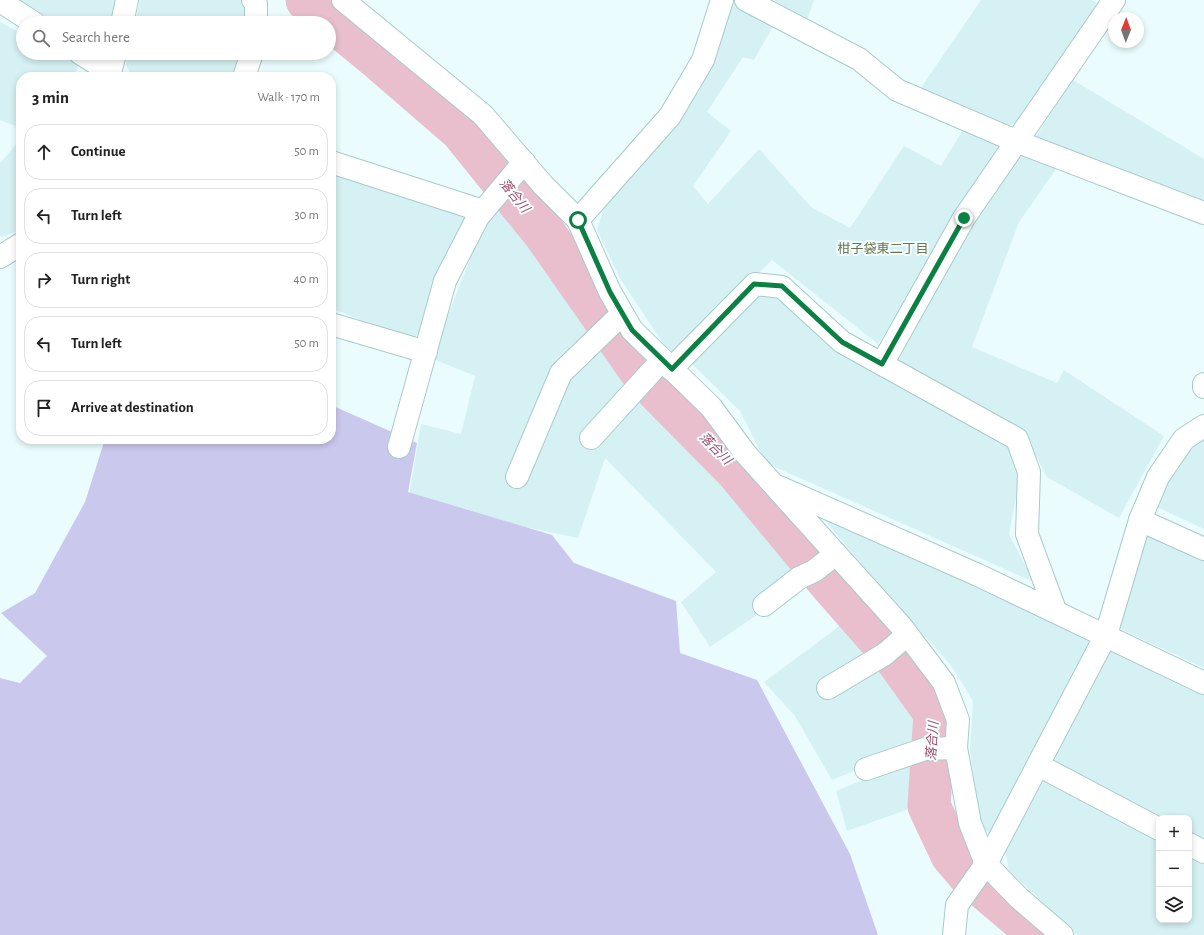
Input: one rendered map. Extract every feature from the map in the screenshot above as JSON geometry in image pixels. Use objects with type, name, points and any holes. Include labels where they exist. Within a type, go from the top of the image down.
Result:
[{"type":"street","points":[[124,16],[127,0]]},
{"type":"street","points":[[253,0],[256,4],[256,16]]},
{"type":"street","points":[[343,0],[483,115],[543,185],[578,220],[610,292],[613,323]]},
{"type":"street","points":[[578,220],[670,116],[703,60],[722,0]]},
{"type":"street","points":[[746,0],[859,59],[897,90],[1018,142],[1204,213]]},
{"type":"street","points":[[882,364],[964,218],[1018,142],[1114,0]]},
{"type":"street","points":[[0,1],[23,16]]},
{"type":"street","points":[[95,60],[112,68]]},
{"type":"street","points":[[246,72],[250,60]]},
{"type":"street","points":[[399,447],[445,282],[478,217],[524,162]]},
{"type":"street","points":[[336,164],[483,212]]},
{"type":"street","points":[[0,257],[16,247]]},
{"type":"street","points":[[591,438],[637,386],[662,366],[754,284],[782,286],[842,342],[1017,439],[1029,472],[1027,534],[1055,610]]},
{"type":"street","points":[[613,323],[632,330],[662,366],[711,407],[745,453],[772,484],[827,561],[897,643],[944,683],[958,720],[953,748],[970,823],[986,864],[1019,898],[1062,935]]},
{"type":"street","points":[[517,477],[561,373],[613,323]]},
{"type":"street","points":[[336,325],[426,352]]},
{"type":"street","points":[[954,935],[957,905],[986,864],[1106,635],[1140,520],[1158,477],[1184,439],[1204,426]]},
{"type":"street","points":[[772,484],[1055,610],[1204,683]]},
{"type":"street","points":[[1140,520],[1204,549]]},
{"type":"street","points":[[764,605],[799,578],[827,561]]},
{"type":"street","points":[[828,688],[897,643]]},
{"type":"street","points":[[866,769],[925,749],[953,748]]},
{"type":"street","points":[[1038,765],[1156,827]]},
{"type":"street","points":[[1192,846],[1204,852]]},
{"type":"shaded area","points":[[19,0],[117,0],[114,16],[43,16]]},
{"type":"shaded area","points":[[140,0],[247,0],[249,16],[137,16]]},
{"type":"shaded area","points":[[732,0],[776,21],[754,60],[743,57],[707,112],[731,131],[693,186],[708,204],[759,149],[811,207],[850,228],[904,146],[941,166],[964,128],[1003,147],[878,344],[772,260],[682,351],[669,352],[621,280],[597,230],[605,205],[699,92]]},
{"type":"shaded area","points":[[773,0],[814,0],[807,20]]},
{"type":"shaded area","points":[[981,0],[1092,0],[1100,6],[1022,121],[1006,127],[920,89]]},
{"type":"shaded area","points":[[0,22],[16,30],[16,60],[73,60],[79,63],[76,72],[16,72],[16,126],[0,120]]},
{"type":"shaded area","points":[[127,60],[242,60],[238,72],[130,72],[126,65]]},
{"type":"shaded area","points":[[1073,80],[1204,159],[1204,204],[1034,139]]},
{"type":"shaded area","points":[[16,145],[16,232],[2,237],[0,236],[0,163]]},
{"type":"shaded area","points":[[1019,153],[1059,165],[1019,222],[972,347],[1057,383],[1064,370],[1164,436],[1119,518],[1047,477],[1027,439],[892,363],[958,242]]},
{"type":"shaded area","points":[[336,175],[468,216],[421,331],[411,340],[336,310]]},
{"type":"shaded area","points":[[504,201],[549,247],[598,318],[610,353],[702,448],[807,565],[764,610],[710,647],[681,602],[716,572],[605,458],[578,538],[408,502],[421,424],[461,434],[475,376],[431,358],[485,221]]},
{"type":"shaded area","points":[[760,290],[776,292],[1015,449],[1021,472],[1009,534],[1034,582],[766,463],[740,411],[690,362]]},
{"type":"shaded area","points":[[336,407],[417,443],[408,492],[552,535],[574,563],[676,601],[680,653],[757,680],[850,854],[878,935],[0,935],[0,678],[20,683],[47,656],[1,613],[35,593],[85,502],[103,444],[336,444]]},
{"type":"shaded area","points":[[1204,436],[1204,529],[1157,507],[1173,468],[1197,438]]},
{"type":"shaded area","points":[[815,508],[1092,635],[995,837],[981,827],[970,750],[973,701],[950,664],[881,588]]},
{"type":"shaded area","points":[[1144,527],[1204,554],[1204,668],[1116,627]]},
{"type":"shaded area","points":[[849,619],[877,648],[927,713],[927,741],[832,780],[795,716],[764,682]]},
{"type":"shaded area","points":[[1108,646],[1204,692],[1204,843],[1192,837],[1192,815],[1156,815],[1156,817],[1047,763]]},
{"type":"shaded area","points":[[927,761],[923,804],[847,831],[836,791],[902,764]]},
{"type":"shaded area","points":[[1041,775],[1156,832],[1156,923],[1192,923],[1192,850],[1204,856],[1204,935],[1077,935],[1009,870],[1004,845]]},
{"type":"waterway","name":"落合川","points":[[307,0],[326,16]]},
{"type":"waterway","name":"落合川","points":[[336,24],[461,130],[545,234],[647,380],[737,471],[830,583],[895,657],[935,713],[929,806],[952,855],[968,874],[1040,935]]},
{"type":"district","name":"柑子袋東二丁目","points":[[883,249]]},
{"type":"route","points":[[578,220],[610,292],[632,330],[672,369],[754,284],[782,286],[842,342],[882,364],[964,218]]}]
